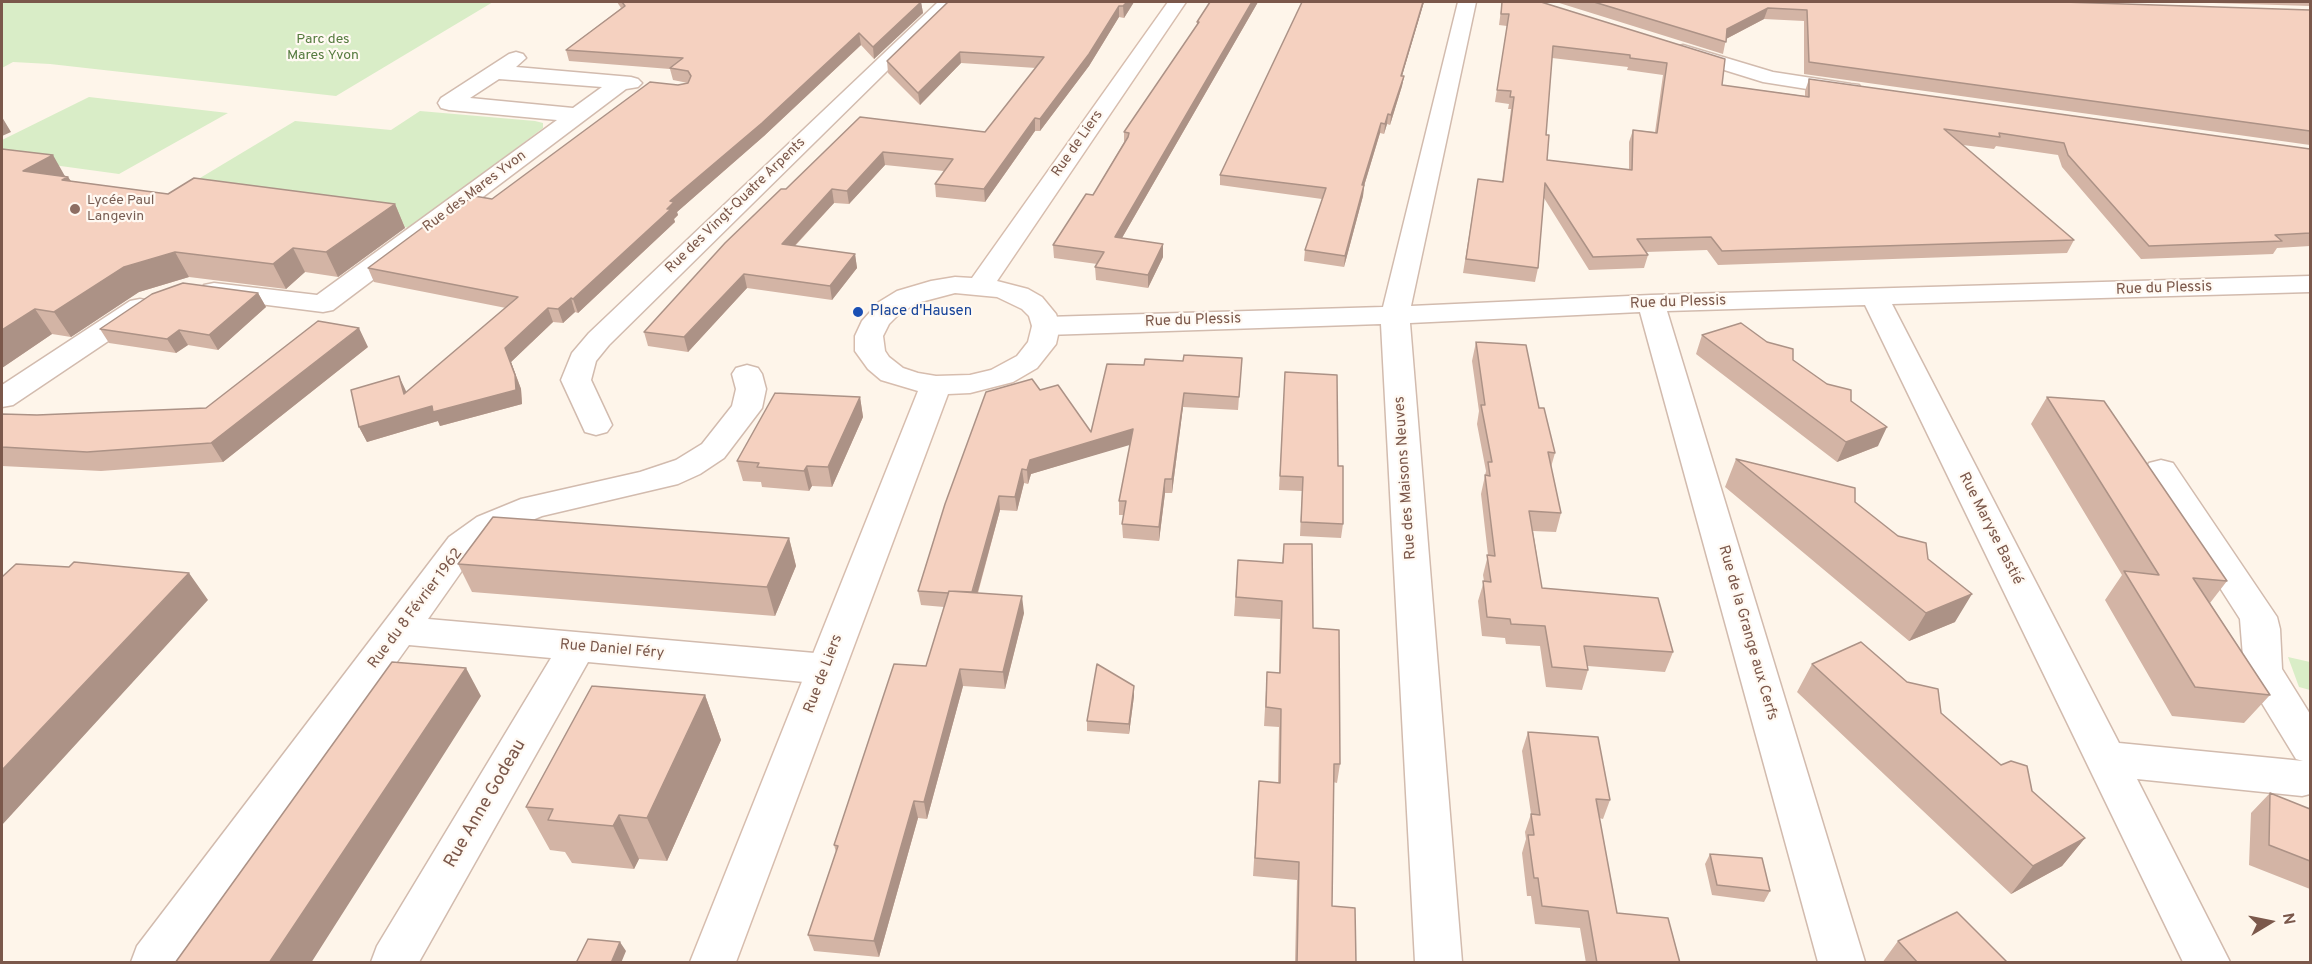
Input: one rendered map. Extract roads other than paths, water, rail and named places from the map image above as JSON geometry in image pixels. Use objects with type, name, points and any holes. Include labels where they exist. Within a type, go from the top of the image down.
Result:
[{"type":"street","name":"Rue de Liers","points":[[980,286],[1177,2]]},
{"type":"street","name":"Rue des Maisons Neuves","points":[[1438,963],[1395,315],[1467,2]]},
{"type":"street","name":"Rue des Vingt-Quatre Arpents","points":[[596,424],[576,381],[582,359],[599,339],[937,4]]},
{"type":"street","points":[[1665,45],[1770,78],[1871,93]]},
{"type":"street","points":[[516,58],[449,103],[578,115]]},
{"type":"street","name":"Rue des Mares Yvon","points":[[189,287],[323,304],[578,115],[634,83],[495,72]]},
{"type":"street","name":"Rue du Plessis","points":[[1046,326],[1395,315],[1651,303],[2310,284]]},
{"type":"street","points":[[955,285],[980,286],[1018,295],[1032,303],[1042,314],[1046,326],[1042,344],[1027,362],[1002,376],[970,384],[936,385],[912,381],[892,374],[878,363],[870,351],[869,336],[876,321],[889,308],[908,297],[931,289],[955,285]]},
{"type":"street","points":[[2,398],[150,300],[160,297]]},
{"type":"street","name":"Rue Maryse Bastié","points":[[1876,298],[2207,963]]},
{"type":"street","name":"Rue de la Grange aux Cerfs","points":[[1651,303],[1842,963]]},
{"type":"street","name":"Rue du 8 Février 1962","points":[[154,963],[461,546],[489,525],[533,507],[666,476],[688,467],[713,451],[729,434],[747,408],[751,389],[747,374]]},
{"type":"street","name":"Rue de Liers","points":[[713,963],[936,385]]},
{"type":"street","points":[[2162,471],[2258,617],[2261,629],[2263,669],[2268,682],[2295,701],[2310,747]]},
{"type":"street","name":"Rue Daniel Féry","points":[[399,630],[826,669]]},
{"type":"street","name":"Rue Anne Godeau","points":[[394,963],[578,646]]},
{"type":"street","points":[[2106,759],[2310,777]]},
{"type":"place","name":"Lycée Paul Langevin","points":[[75,209]]},
{"type":"place","name":"Place d'Hausen","points":[[858,312]]},
{"type":"park label","name":"Parc des Mares Yvon","points":[[323,48]]}]
